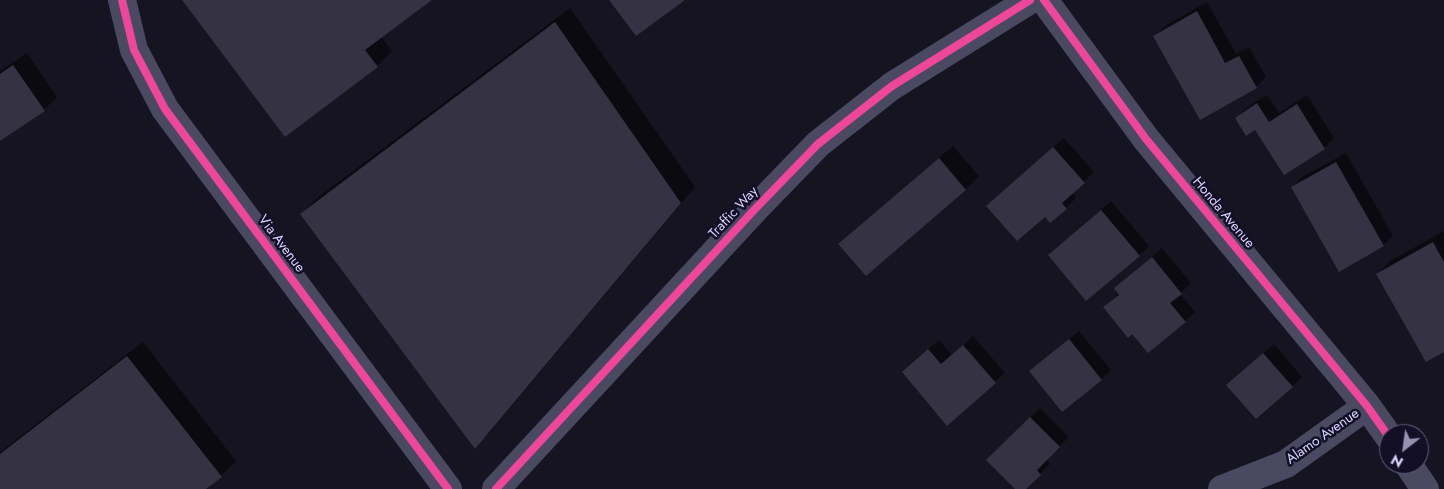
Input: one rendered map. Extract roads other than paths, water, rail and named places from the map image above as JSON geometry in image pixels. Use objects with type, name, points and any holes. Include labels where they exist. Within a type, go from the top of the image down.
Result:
[{"type":"street","name":"Via Avenue","points":[[122,0],[134,50],[165,109],[448,489]]},
{"type":"street","name":"Traffic Way","points":[[496,489],[755,209],[818,144],[892,86],[1030,0]]},
{"type":"street","name":"Honda Avenue","points":[[1044,0],[1146,139],[1368,406],[1380,424]]},
{"type":"street","name":"Alamo Avenue","points":[[1222,489],[1286,464],[1368,406]]},
{"type":"street","points":[[1415,474],[1425,489]]}]
